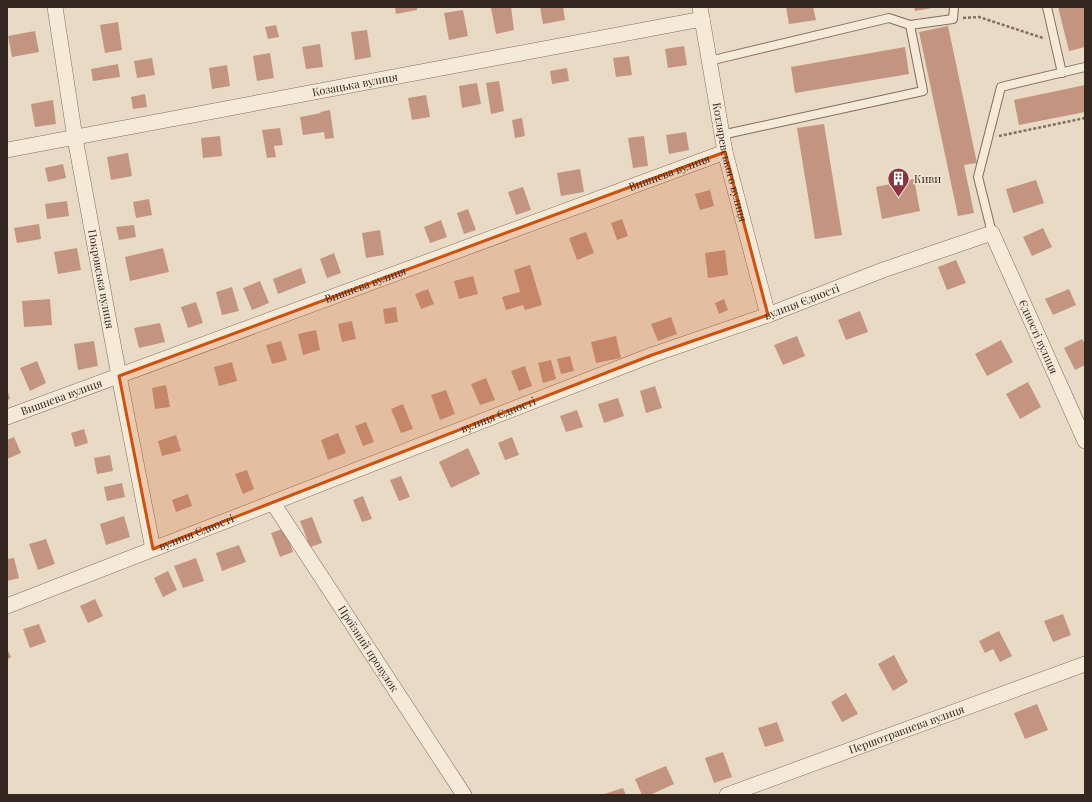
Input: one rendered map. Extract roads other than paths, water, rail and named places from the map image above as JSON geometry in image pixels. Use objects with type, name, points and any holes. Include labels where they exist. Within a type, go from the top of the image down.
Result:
[{"type":"street","name":"Покровська вулиця","points":[[56,7],[75,138],[153,549]]},
{"type":"street","name":"Козацька вулиця","points":[[7,150],[75,138],[701,13]]},
{"type":"street","name":"Котляревського вулиця","points":[[701,13],[724,152],[768,315]]},
{"type":"street","name":"Вишнева вулиця","points":[[7,417],[724,152]]},
{"type":"street","name":"вулиця Єдності","points":[[7,606],[652,355],[768,315],[883,270],[992,233]]},
{"type":"street","name":"Єдності вулиця","points":[[992,233],[1085,441]]},
{"type":"street","name":"Проїзний провулок","points":[[273,503],[464,795]]},
{"type":"street","name":"Першотравнева вулиця","points":[[729,795],[1085,664]]},
{"type":"lane","points":[[709,61],[889,18],[910,25],[953,19],[954,7]]},
{"type":"lane","points":[[1047,7],[1062,73]]},
{"type":"lane","points":[[722,134],[923,91],[910,25]]},
{"type":"lane","points":[[992,233],[978,177],[1001,87],[1085,67]]},
{"type":"place","name":"Киви","points":[[898,198]]}]
